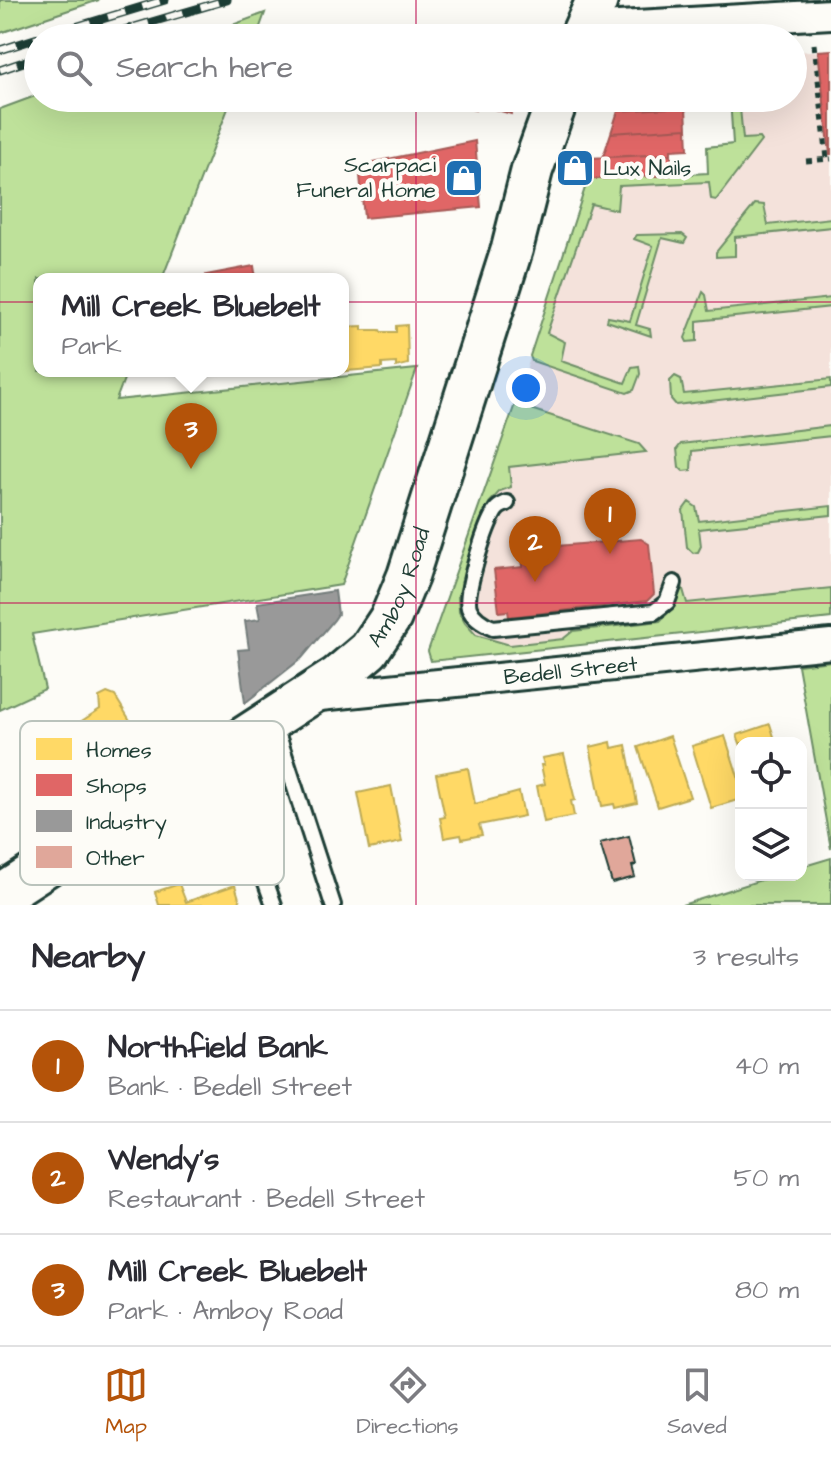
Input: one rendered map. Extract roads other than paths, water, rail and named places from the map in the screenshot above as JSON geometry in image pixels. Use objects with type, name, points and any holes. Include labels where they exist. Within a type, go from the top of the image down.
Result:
[{"type":"main road","name":"Amboy Road","points":[[273,720],[309,697],[369,650],[391,617],[408,576],[508,263],[532,170],[553,112]]},
{"type":"main road","name":"Amboy Road","points":[[0,896],[20,883]]},
{"type":"street","points":[[587,22],[831,14]]},
{"type":"street","name":"Bedell Street","points":[[309,697],[831,644]]},
{"type":"lane","points":[[507,503],[498,508],[490,520],[469,592],[469,607],[480,622],[493,628],[654,612],[667,602],[674,583]]},
{"type":"lane","points":[[284,754],[333,905]]},
{"type":"lane","points":[[267,885],[274,905]]},
{"type":"railway","points":[[85,24],[165,0]]},
{"type":"railway","points":[[145,24],[227,0]]},
{"type":"railway","points":[[0,50],[24,42]]},
{"type":"railway","points":[[0,70],[24,62]]},
{"type":"place","name":"Lux Nails","points":[[575,168]]},
{"type":"place","name":"Scarpaci Funeral Home","points":[[464,178]]},
{"type":"place","name":"Mill Creek Bluebelt","points":[[191,469]]},
{"type":"place","name":"Northfield Bank","points":[[610,554]]},
{"type":"place","name":"Wendy's","points":[[535,582]]}]
